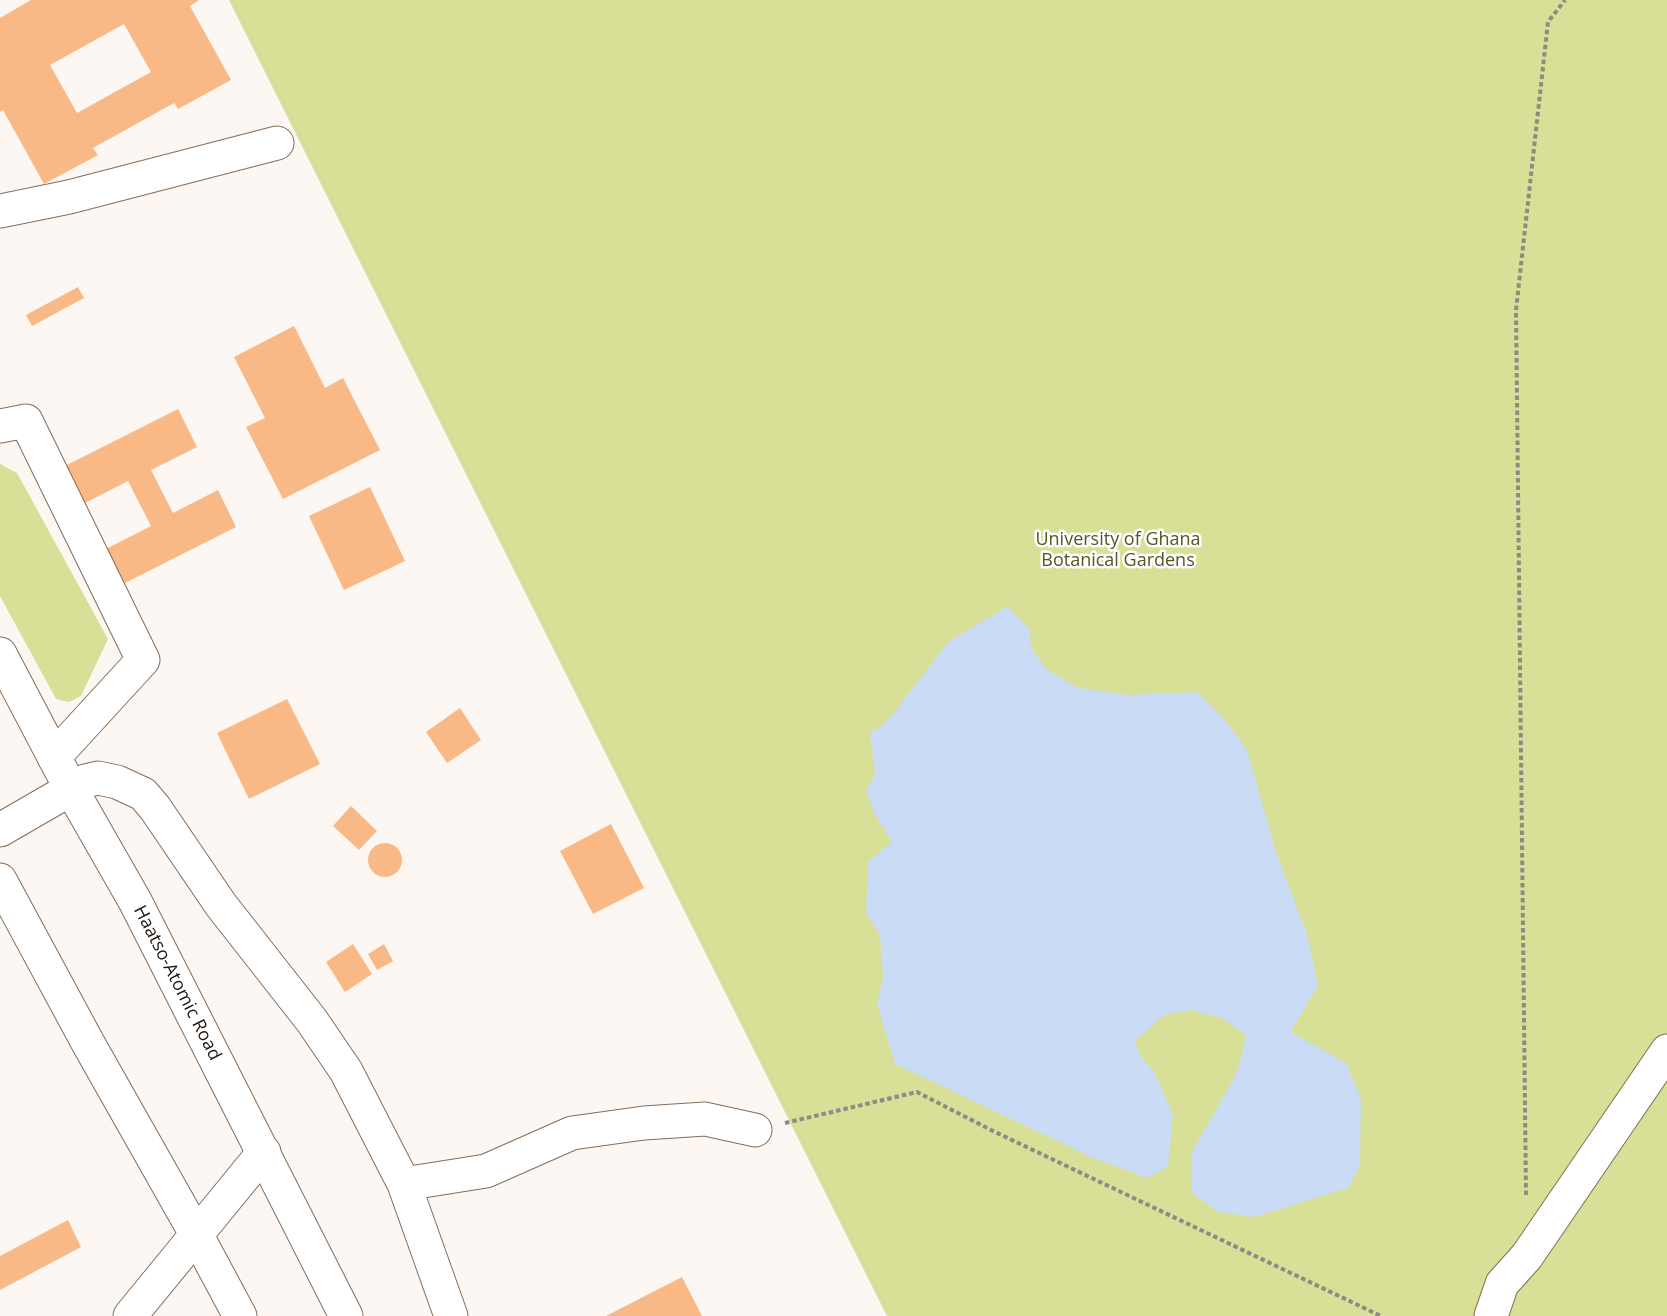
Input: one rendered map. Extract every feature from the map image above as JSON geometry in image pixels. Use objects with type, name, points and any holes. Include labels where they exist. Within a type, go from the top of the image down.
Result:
[{"type":"main road","points":[[0,211],[69,197],[277,143]]},
{"type":"main road","points":[[0,426],[26,421],[143,660],[54,757]]},
{"type":"main road","name":"Haatso-Atomic Road","points":[[0,654],[71,789],[135,901],[346,1316]]},
{"type":"main road","points":[[0,830],[85,781],[98,778],[117,782],[143,794],[221,905],[306,1013],[346,1071],[404,1184],[451,1316]]},
{"type":"main road","points":[[0,880],[240,1316]]},
{"type":"main road","points":[[1491,1316],[1502,1284],[1527,1257],[1667,1051]]},
{"type":"main road","points":[[404,1184],[486,1171],[572,1133],[644,1123],[705,1119],[755,1130]]},
{"type":"main road","points":[[130,1316],[264,1152]]},
{"type":"path","points":[[1526,1197],[1516,310],[1548,22],[1565,0]]},
{"type":"path","points":[[755,1130],[917,1092],[1381,1316]]},
{"type":"green space","name":"University of Ghana Botanical Gardens","points":[[229,0],[1667,0],[1667,1316],[887,1316]]},
{"type":"green space","points":[[0,464],[17,473],[108,639],[81,696],[69,702],[56,699],[0,596]]},
{"type":"water","points":[[1008,606],[1030,630],[1031,647],[1046,669],[1079,688],[1127,695],[1197,692],[1222,716],[1247,750],[1276,852],[1307,934],[1318,985],[1291,1032],[1346,1063],[1361,1099],[1360,1166],[1348,1188],[1254,1217],[1218,1212],[1191,1192],[1191,1153],[1239,1067],[1246,1035],[1222,1018],[1190,1010],[1163,1016],[1134,1042],[1141,1057],[1154,1071],[1173,1115],[1168,1167],[1147,1178],[1091,1157],[895,1064],[877,1004],[883,978],[880,935],[866,913],[868,862],[892,842],[874,813],[866,790],[875,774],[870,734],[889,719],[948,642]]},
{"type":"building","points":[[31,0],[199,0],[190,6],[231,80],[178,109],[174,103],[93,148],[98,155],[44,184],[3,110],[0,112],[0,18]],"holes":[[[124,24],[151,72],[77,113],[50,65]]]},
{"type":"building","points":[[78,287],[84,298],[32,326],[26,315]]},
{"type":"building","points":[[294,326],[325,388],[343,378],[380,450],[283,499],[246,427],[265,418],[234,357]]},
{"type":"building","points":[[178,409],[197,447],[151,470],[173,513],[218,490],[236,527],[121,585],[104,550],[151,526],[128,481],[83,504],[65,466]]},
{"type":"building","points":[[370,487],[405,561],[344,590],[309,516]]},
{"type":"building","points":[[287,699],[320,764],[249,799],[217,733]]},
{"type":"building","points":[[460,708],[481,740],[447,763],[426,732]]},
{"type":"building","points":[[351,806],[377,831],[359,850],[333,826]]},
{"type":"building","points":[[611,824],[644,888],[593,914],[560,851]]},
{"type":"building","points":[[385,843],[397,848],[402,860],[397,872],[385,877],[373,872],[368,860],[373,848]]},
{"type":"building","points":[[353,944],[372,974],[345,992],[326,962]]},
{"type":"building","points":[[384,944],[393,961],[377,970],[368,954]]},
{"type":"building","points":[[68,1220],[81,1247],[0,1290],[0,1256]]},
{"type":"building","points":[[682,1277],[702,1316],[606,1316]]}]
